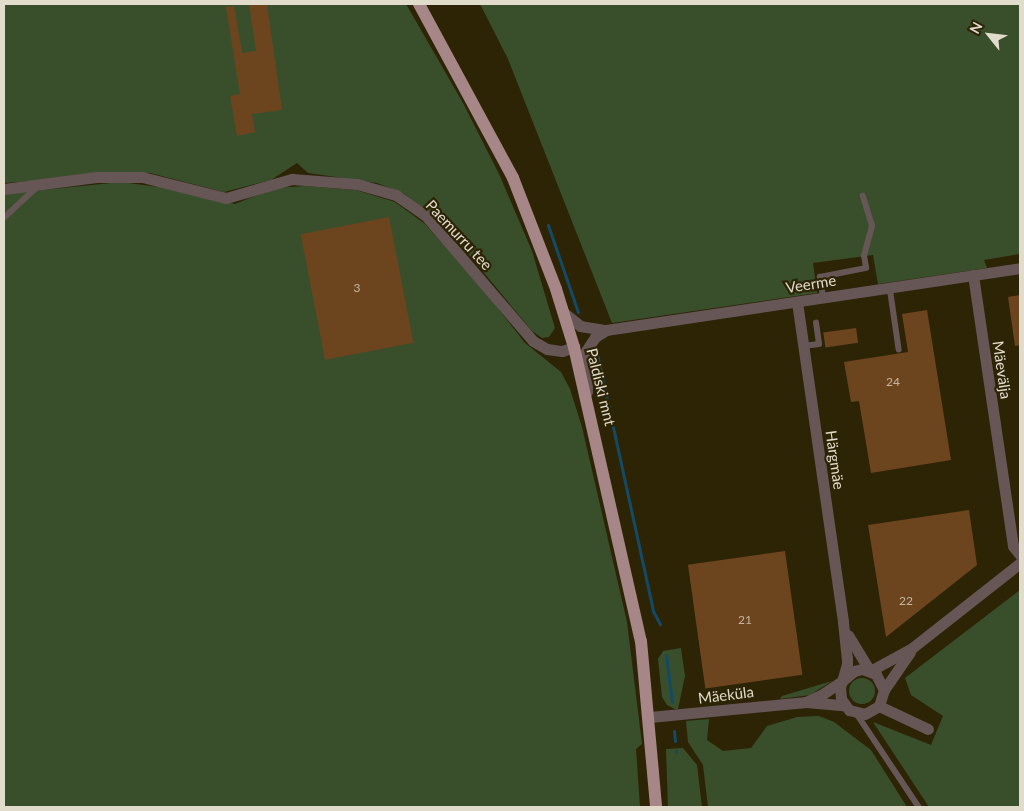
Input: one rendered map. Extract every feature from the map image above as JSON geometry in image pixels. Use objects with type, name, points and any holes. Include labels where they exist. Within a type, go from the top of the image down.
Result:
[{"type":"main road","name":"Paldiski mnt","points":[[419,4],[513,178],[574,347],[587,395],[641,641],[650,717],[656,807]]},
{"type":"street","name":"Paemurru tee","points":[[4,189],[39,186],[96,177],[142,177],[226,198],[292,178],[358,184],[386,192],[424,215],[533,341],[547,349],[562,351],[574,347]]},
{"type":"street","name":"Veerme","points":[[562,312],[580,326],[606,330],[1020,268]]},
{"type":"street","name":"Mäevälja","points":[[973,275],[1013,546],[1020,555]]},
{"type":"street","name":"Härgmäe","points":[[797,302],[843,622],[847,658],[842,681]]},
{"type":"street","points":[[587,395],[586,351],[595,337],[606,330]]},
{"type":"street","points":[[912,648],[884,690],[879,706],[873,711],[857,714],[844,705],[840,693],[842,681],[854,671],[870,671],[912,648],[1020,563]]},
{"type":"street","name":"Härgmäe","points":[[843,622],[851,644],[870,671]]},
{"type":"street","points":[[870,671],[880,679],[884,690]]},
{"type":"street","name":"Mäeküla","points":[[806,702],[842,681]]},
{"type":"street","name":"Mäeküla","points":[[650,717],[806,702],[844,705]]},
{"type":"street","points":[[879,706],[928,729]]},
{"type":"lane","points":[[4,218],[39,186]]},
{"type":"lane","points":[[823,297],[820,277],[866,268],[864,256],[872,226],[863,196]]},
{"type":"lane","points":[[890,288],[899,349]]},
{"type":"lane","points":[[803,346],[819,344],[816,323]]},
{"type":"lane","points":[[857,714],[919,807]]},
{"type":"green space","points":[[4,4],[406,4],[463,103],[499,174],[532,251],[555,328],[549,337],[542,338],[532,331],[466,251],[425,209],[403,193],[377,183],[308,173],[297,163],[271,180],[224,192],[150,173],[4,183]]},
{"type":"green space","points":[[480,4],[1020,4],[1020,254],[984,260],[987,268],[878,284],[873,255],[813,263],[817,293],[612,323],[508,59]]},
{"type":"green space","points":[[121,182],[173,189],[235,204],[275,188],[305,186],[356,190],[395,202],[425,224],[483,289],[525,343],[561,372],[570,389],[582,427],[627,622],[642,744],[636,749],[640,807],[4,807],[4,194]]},
{"type":"green space","points":[[1020,590],[1020,807],[929,807],[873,722],[931,745],[943,716],[911,695],[905,678]]},
{"type":"green space","points":[[681,648],[685,676],[678,709],[675,709],[667,705],[662,697],[658,659],[663,651]]},
{"type":"green space","points":[[862,678],[871,682],[875,691],[871,700],[862,704],[853,700],[849,691],[853,682]]},
{"type":"green space","points":[[832,681],[810,695],[780,699],[782,696]]},
{"type":"green space","points":[[819,716],[834,722],[871,750],[907,807],[708,807],[703,765],[688,742],[686,721],[709,719],[707,740],[723,751],[751,748],[767,726],[797,717]]},
{"type":"green space","points":[[683,748],[697,765],[702,807],[668,807],[666,749]]},
{"type":"building","points":[[249,4],[267,4],[282,110],[252,114],[255,132],[237,136],[230,96],[240,94],[226,7],[234,6],[242,53],[256,51]]},
{"type":"building","points":[[389,217],[413,343],[325,360],[301,234]]},
{"type":"building","points":[[1020,295],[1020,345],[1015,346],[1008,297]]},
{"type":"building","points":[[927,310],[951,460],[871,473],[859,401],[851,402],[844,362],[908,352],[902,314]]},
{"type":"building","points":[[856,328],[858,343],[825,347],[823,333]]},
{"type":"building","points":[[969,510],[977,565],[886,637],[868,525]]},
{"type":"building","points":[[785,551],[802,675],[705,688],[688,565]]},
{"type":"waterway","points":[[548,225],[578,312]]},
{"type":"waterway","points":[[596,349],[653,611],[660,624]]},
{"type":"waterway","points":[[666,655],[672,702]]},
{"type":"waterway","points":[[674,731],[675,741]]}]
